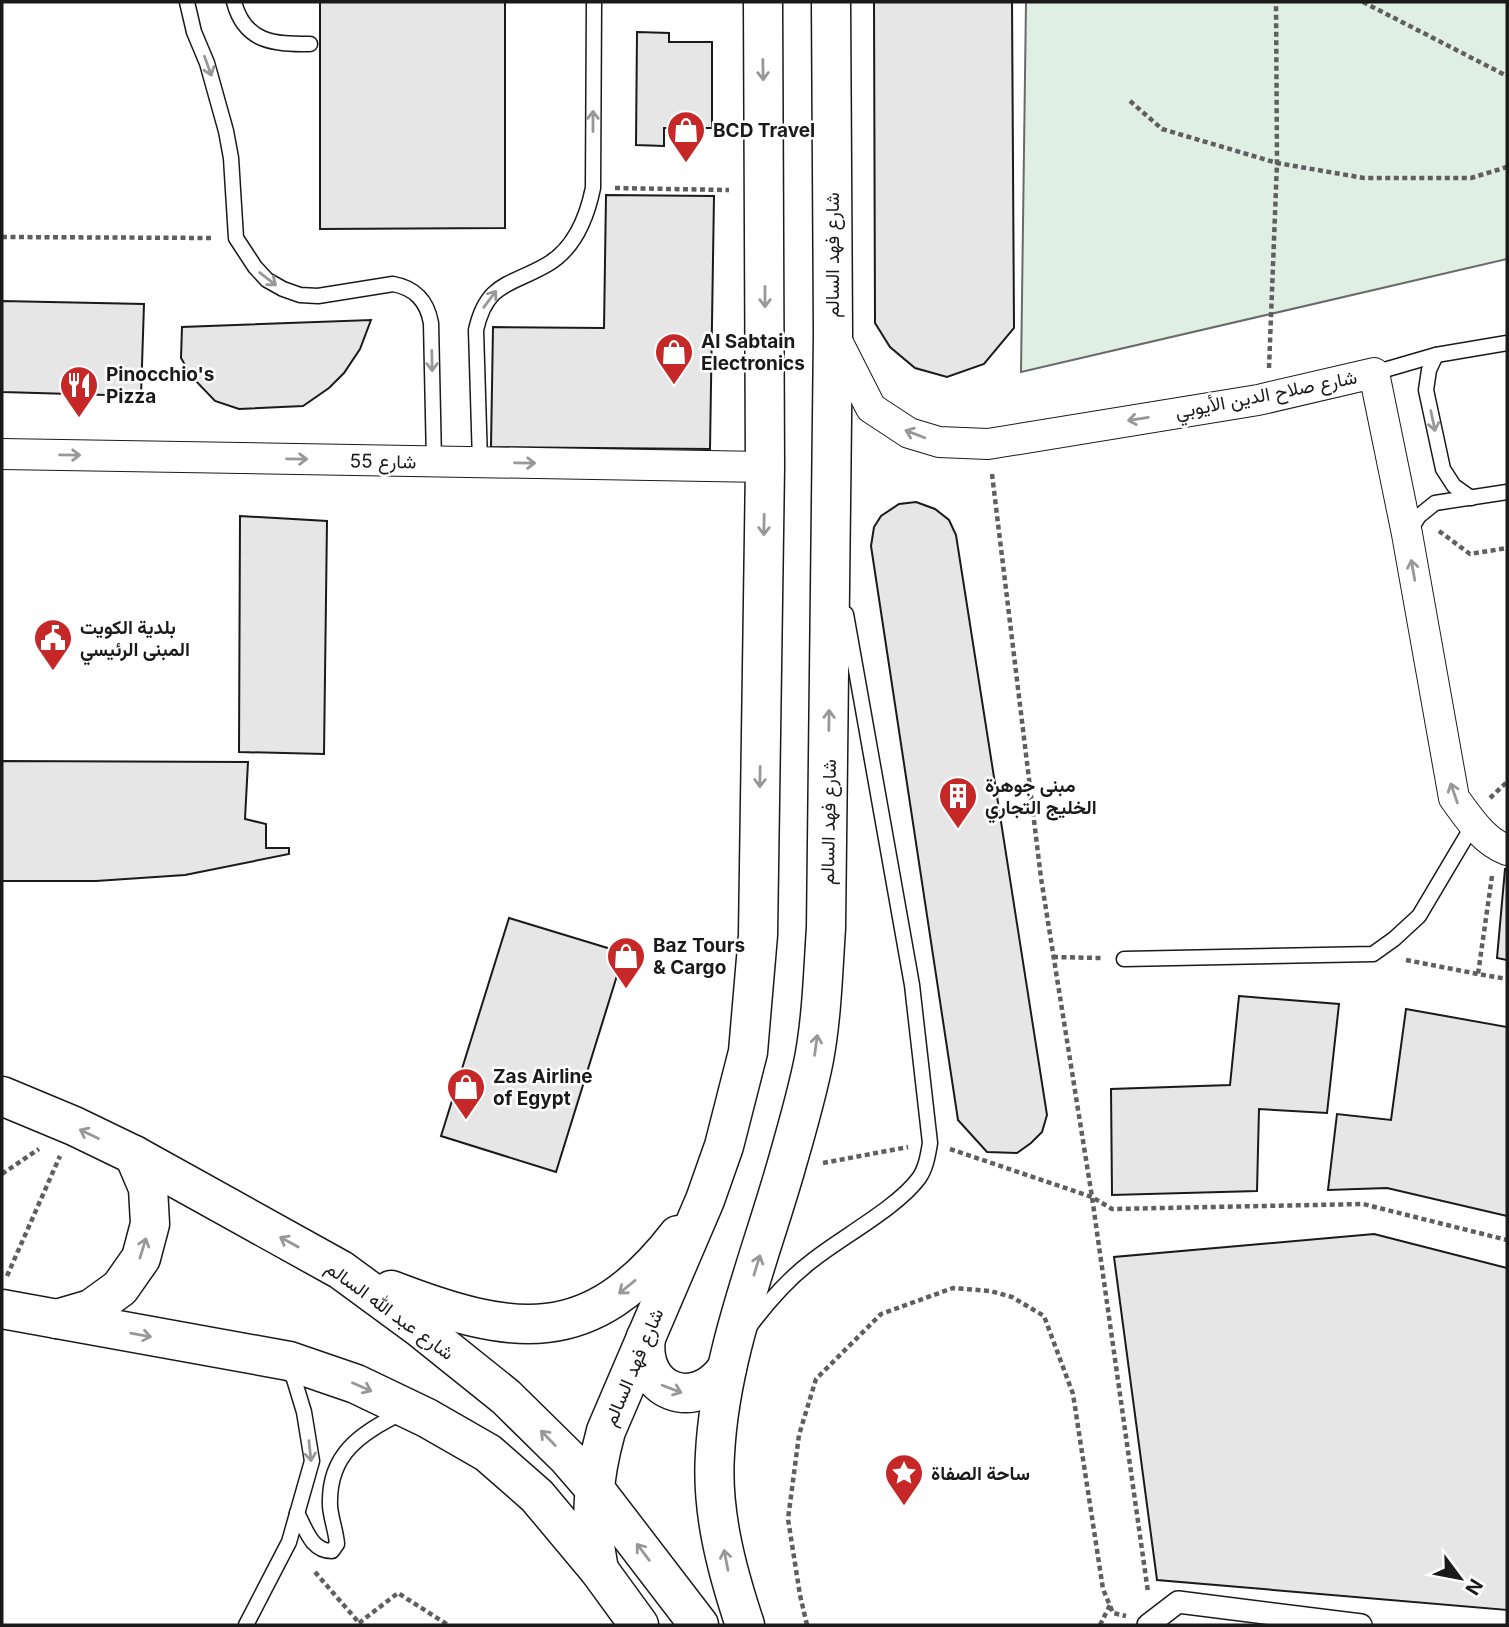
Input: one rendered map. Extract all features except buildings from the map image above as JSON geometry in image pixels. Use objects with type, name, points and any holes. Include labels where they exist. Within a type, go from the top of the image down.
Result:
[{"type":"main road","name":"شارع فهد السالم","points":[[599,1570],[592,1529],[598,1460],[606,1431],[705,1200],[724,1146],[748,1052],[753,1006],[758,935],[765,467],[763,2]]},
{"type":"main road","name":"شارع فهد السالم","points":[[745,1625],[729,1576],[720,1531],[715,1457],[730,1359],[814,1060],[821,1012],[826,928],[833,333],[831,2]]},
{"type":"main road","name":"شارع عبد الله السالم","points":[[2,1096],[74,1126],[134,1156],[341,1270],[420,1328],[506,1397],[542,1431],[594,1488],[699,1625]]},
{"type":"main road","points":[[57,1319],[91,1309],[111,1295],[141,1258],[150,1224],[148,1188],[134,1156]]},
{"type":"main road","points":[[341,1270],[441,1309],[490,1321],[514,1325],[542,1325],[569,1320],[618,1295],[652,1267],[705,1200]]},
{"type":"main road","points":[[2,1310],[289,1361],[356,1384],[408,1409],[488,1453],[537,1496],[599,1570],[639,1625]]},
{"type":"main road","points":[[646,1336],[646,1363],[651,1374],[671,1391],[698,1392],[710,1387],[720,1379],[730,1359]]},
{"type":"street","name":"شارع صلاح الدين الأيوبي","points":[[833,333],[871,408],[909,433],[939,442],[988,444],[1268,397],[1374,373],[1413,525],[1454,798],[1473,825],[1502,848]]},
{"type":"street","name":"شارع 55","points":[[2,454],[765,467]]},
{"type":"street","points":[[1150,1624],[1178,1602],[1360,1625]]},
{"type":"lane","points":[[187,2],[226,131],[231,158],[236,238],[267,280],[300,295],[318,296],[393,284],[404,286],[423,301],[429,311],[431,323],[434,461]]},
{"type":"lane","points":[[234,2],[251,32],[266,41],[310,44]]},
{"type":"lane","points":[[480,462],[476,330],[486,302],[508,282],[549,264],[566,249],[589,210],[593,188],[594,2]]},
{"type":"lane","points":[[1374,373],[1436,355],[1507,343]]},
{"type":"lane","points":[[1436,355],[1429,370],[1426,390],[1443,469],[1454,486],[1471,498]]},
{"type":"lane","points":[[1413,525],[1435,503],[1507,492]]},
{"type":"lane","points":[[730,1359],[769,1301],[810,1262],[902,1196],[919,1177],[930,1143],[912,985],[831,530]]},
{"type":"lane","points":[[1125,959],[1373,954],[1419,916],[1473,825]]},
{"type":"lane","points":[[246,1625],[289,1542],[312,1461],[304,1412],[289,1361]]},
{"type":"lane","points":[[297,1513],[315,1546],[323,1551],[332,1551],[337,1544],[330,1508],[332,1478],[345,1451],[368,1430],[408,1409]]},
{"type":"path","points":[[1268,397],[1276,163],[1276,2]]},
{"type":"path","points":[[1363,2],[1507,76]]},
{"type":"path","points":[[1130,101],[1162,129],[1276,163],[1364,178],[1471,178],[1507,167]]},
{"type":"path","points":[[593,188],[764,191]]},
{"type":"path","points":[[2,237],[236,238]]},
{"type":"path","points":[[807,1625],[788,1519],[799,1435],[816,1379],[881,1314],[953,1288],[990,1291],[1012,1297],[1044,1317],[1073,1394],[1103,1589],[1113,1613],[1150,1624],[1092,1197],[1041,878],[988,444]]},
{"type":"path","points":[[1413,525],[1471,554],[1507,548]]},
{"type":"path","points":[[1478,974],[1502,848]]},
{"type":"path","points":[[1373,954],[1507,979]]},
{"type":"path","points":[[1053,957],[1125,959]]},
{"type":"path","points":[[2,1174],[74,1126]]},
{"type":"path","points":[[2,1288],[74,1126]]},
{"type":"path","points":[[1112,1209],[1363,1204],[1507,1240]]},
{"type":"path","points":[[289,1542],[360,1624],[398,1593],[448,1625]]},
{"type":"path","points":[[1100,1625],[1110,1605]]},
{"type":"green space","points":[[1026,2],[1507,2],[1507,259],[1021,372]]},
{"type":"place","name":"BCD Travel","points":[[686,164]]},
{"type":"place","name":"Al Sabtain Electronics","points":[[674,386]]},
{"type":"place","name":"Pinocchio's Pizza","points":[[79,419]]},
{"type":"place","name":"بلدية الكويت المبنى الرئيسي","points":[[53,672]]},
{"type":"place","name":"مبنى جوهرة الخليج التجاري","points":[[958,830]]},
{"type":"place","name":"Baz Tours & Cargo","points":[[626,990]]},
{"type":"place","name":"Zas Airline of Egypt","points":[[466,1121]]},
{"type":"place","name":"ساحة الصفاة","points":[[904,1507]]}]
